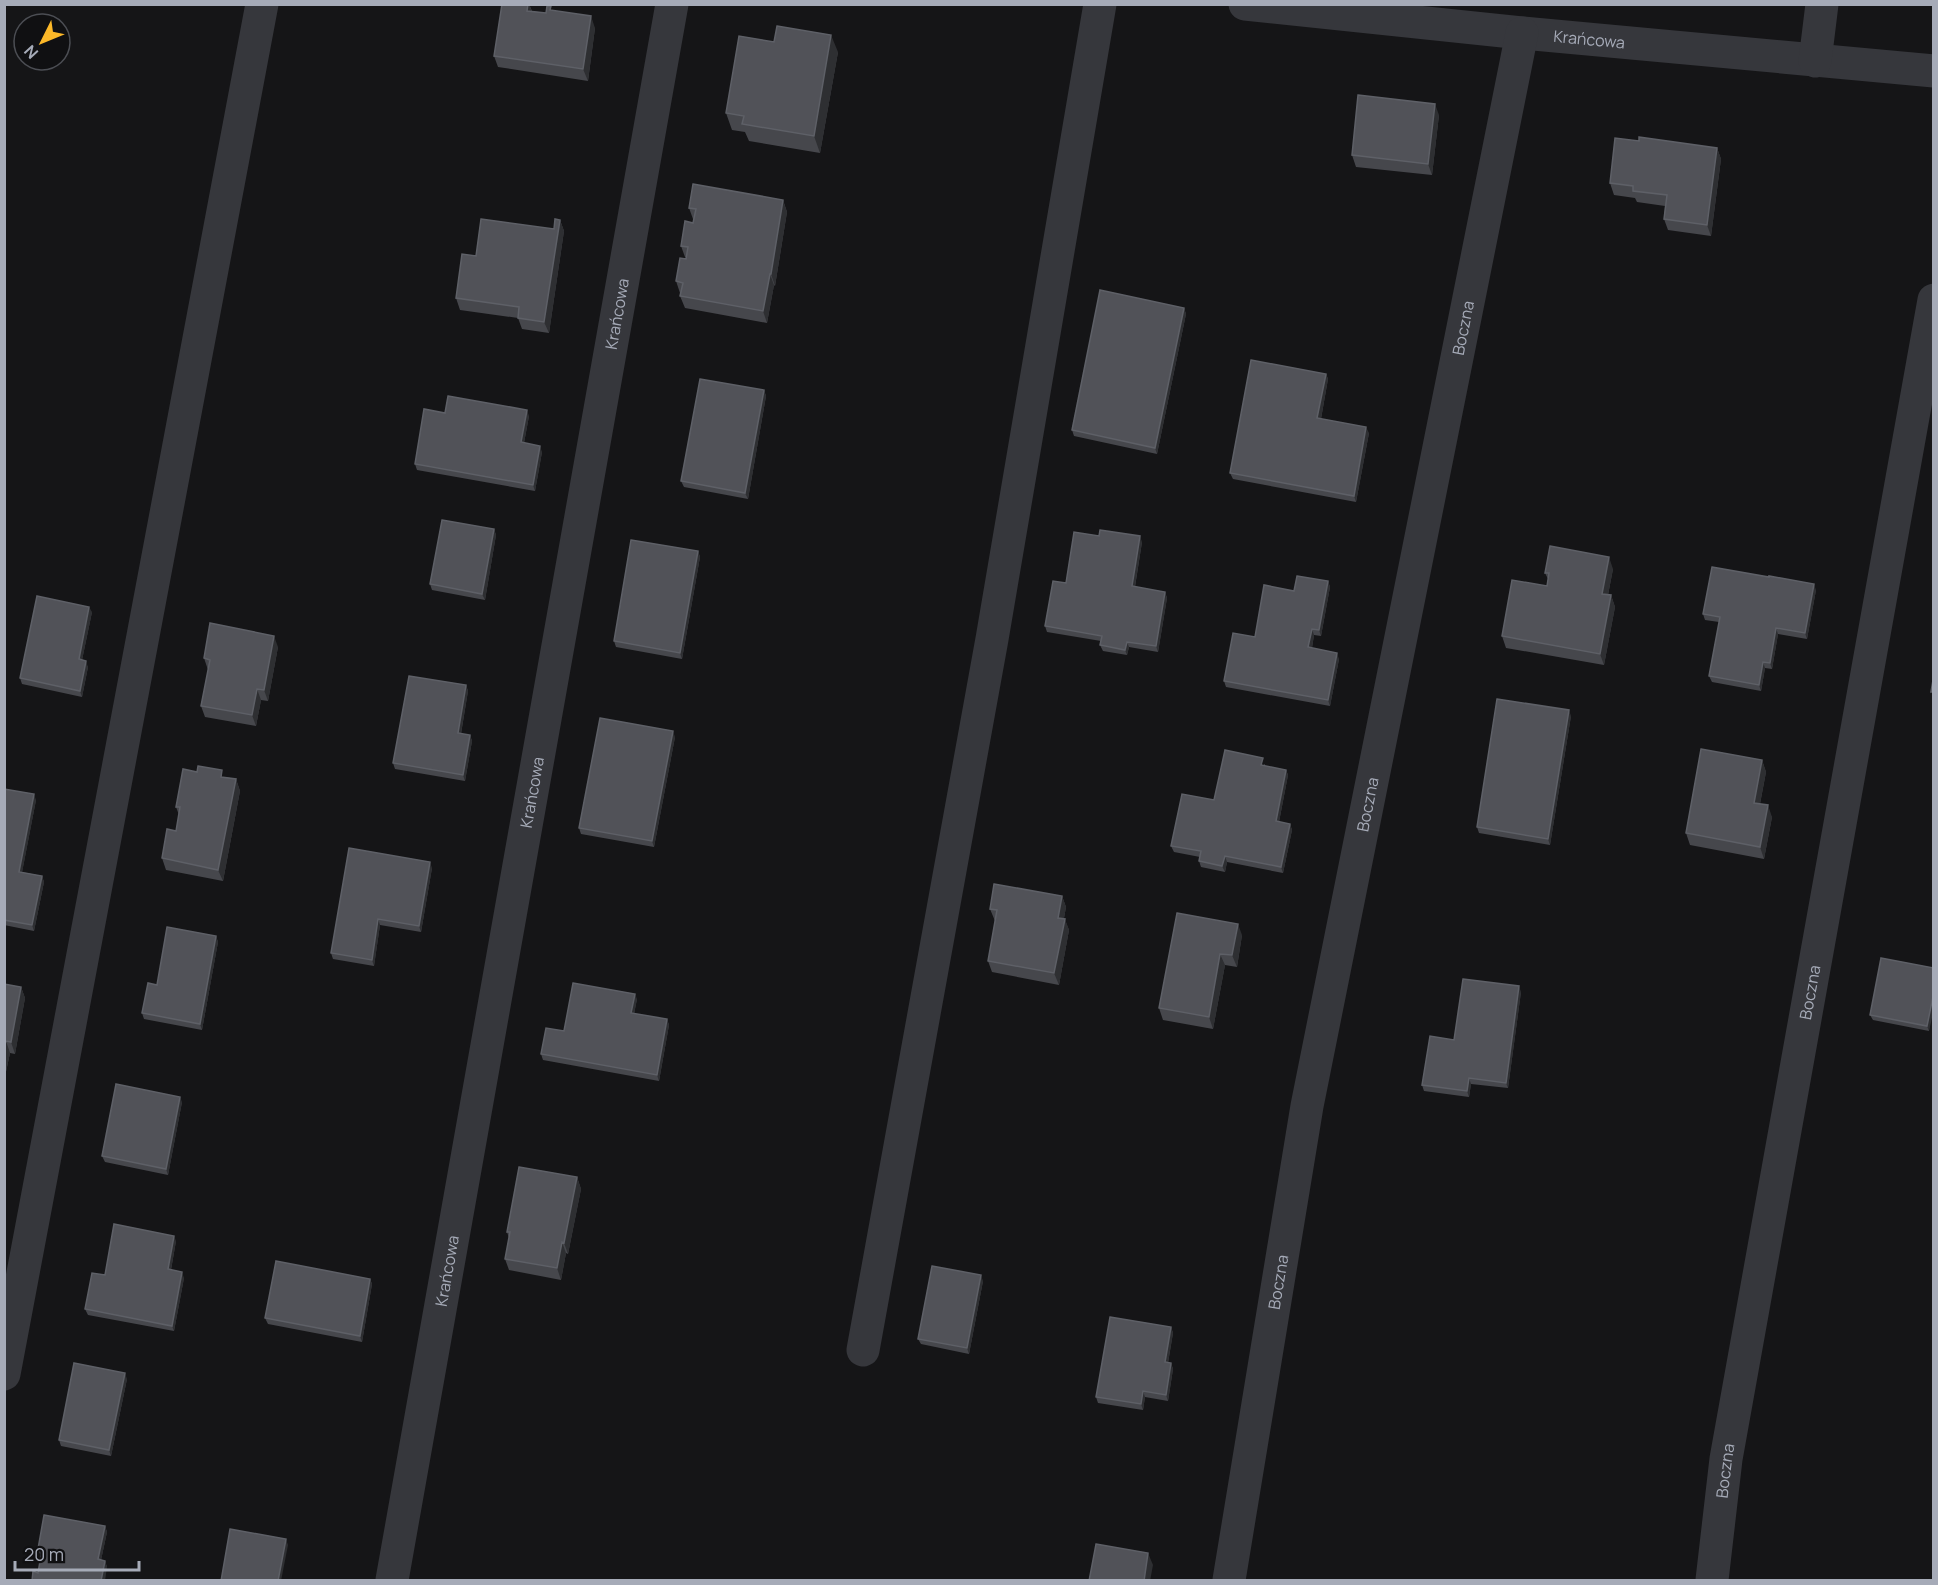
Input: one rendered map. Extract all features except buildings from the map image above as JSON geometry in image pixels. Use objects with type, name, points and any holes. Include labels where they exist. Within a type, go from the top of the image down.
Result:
[{"type":"street","points":[[4,1374],[262,4]]},
{"type":"street","name":"Krańcowa","points":[[392,1581],[672,4]]},
{"type":"street","points":[[863,1350],[992,639],[1100,4]]},
{"type":"street","name":"Krańcowa","points":[[1245,4],[1354,10],[1522,33],[1815,62],[1934,71]]},
{"type":"street","points":[[1815,62],[1821,4]]},
{"type":"street","name":"Boczna","points":[[1229,1581],[1307,1106],[1522,33]]},
{"type":"street","name":"Boczna","points":[[1712,1581],[1726,1459],[1934,300]]}]
